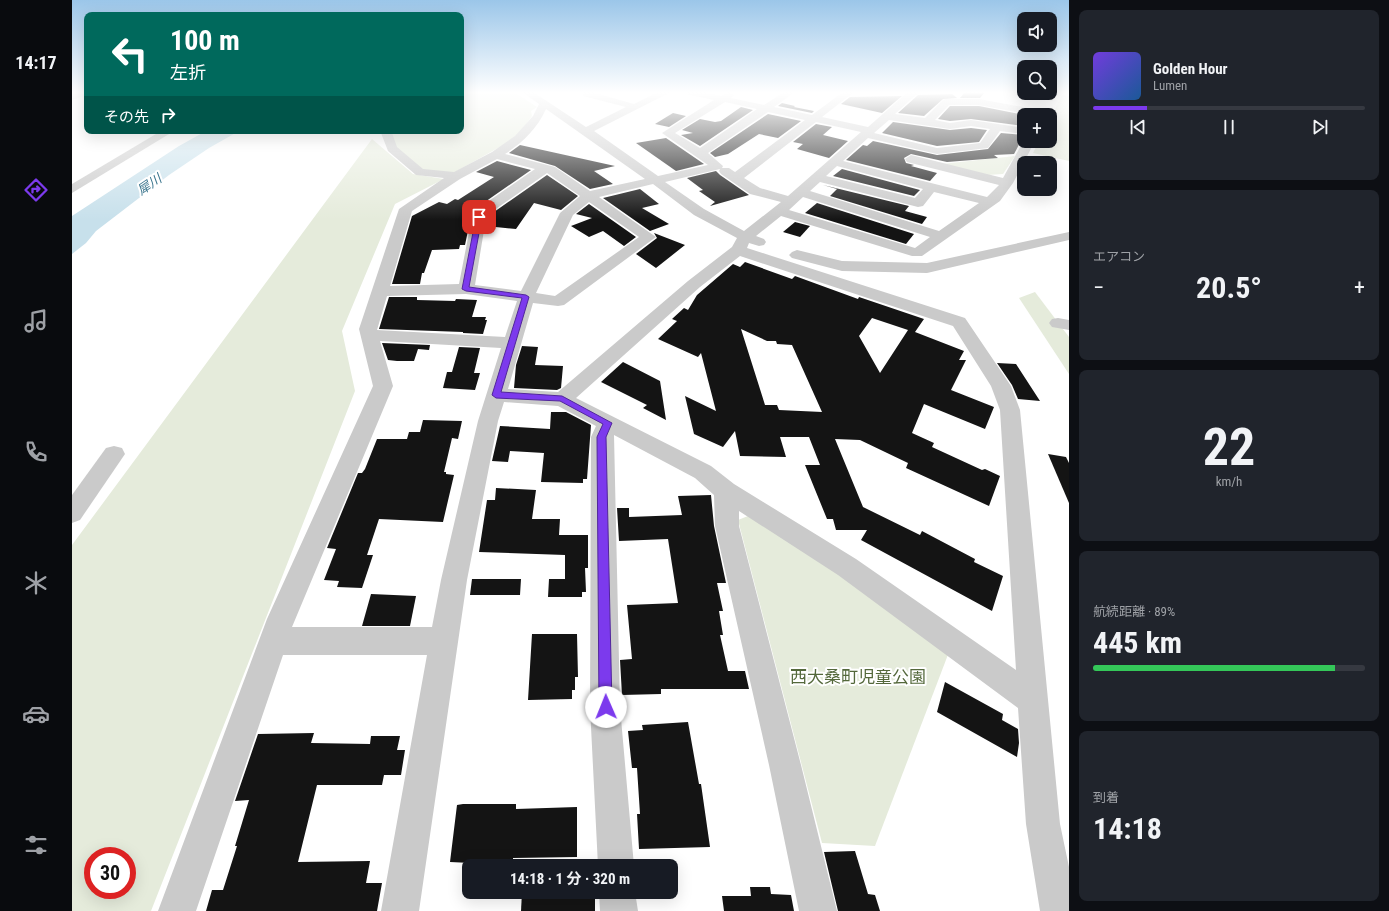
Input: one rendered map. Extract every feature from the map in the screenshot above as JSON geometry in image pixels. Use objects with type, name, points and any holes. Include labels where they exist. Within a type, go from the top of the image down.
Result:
[{"type":"street","points":[[72,189],[163,135]]},
{"type":"street","points":[[386,135],[392,150],[420,172],[456,176]]},
{"type":"street","points":[[177,911],[284,612],[382,386],[368,329],[406,208],[525,135]]},
{"type":"street","points":[[591,135],[741,243],[959,322],[1001,386],[1010,410],[1043,824],[1059,911]]},
{"type":"street","points":[[668,135],[700,153],[755,191],[795,197],[942,236]]},
{"type":"street","points":[[700,153],[727,135]]},
{"type":"street","points":[[736,178],[793,135]]},
{"type":"street","points":[[562,399],[741,243],[779,212],[865,135]]},
{"type":"street","points":[[877,135],[937,151],[984,146],[992,135]]},
{"type":"street","points":[[854,144],[868,147]]},
{"type":"street","points":[[779,212],[917,253],[990,202],[1007,183],[1025,148]]},
{"type":"street","points":[[381,291],[466,289],[558,301],[649,237],[590,195],[545,168],[494,155]]},
{"type":"street","points":[[897,155],[1007,183]]},
{"type":"street","points":[[834,162],[990,202]]},
{"type":"street","points":[[400,911],[456,572],[488,421],[526,297],[566,213],[590,195],[717,166]]},
{"type":"street","points":[[466,289],[479,217],[488,208],[545,168]]},
{"type":"street","points":[[817,177],[918,203],[931,187]]},
{"type":"street","points":[[741,243],[779,249],[805,258],[842,266],[927,268],[1069,236]]},
{"type":"street","points":[[370,335],[511,343]]},
{"type":"street","points":[[496,395],[562,399],[703,472],[726,491],[847,567],[1033,700]]},
{"type":"street","points":[[608,423],[602,437],[605,691],[616,859]]},
{"type":"street","points":[[72,513],[114,454]]},
{"type":"street","points":[[726,491],[727,526],[785,765],[818,911]]},
{"type":"street","points":[[273,641],[444,641]]},
{"type":"street","points":[[617,899],[618,911]]},
{"type":"green space","points":[[390,135],[519,135],[516,138],[455,172],[420,172],[392,149]]},
{"type":"green space","points":[[1057,135],[1069,135],[1069,161],[1057,158],[1057,156],[1046,156],[1033,153],[1036,148],[1057,148]]},
{"type":"green space","points":[[372,139],[413,174],[444,179],[395,204],[342,331],[355,391],[151,911],[72,911],[72,545]]},
{"type":"green space","points":[[1015,156],[1003,174],[987,175],[942,164]]},
{"type":"green space","points":[[1035,292],[1069,337],[1069,374],[1019,298]]},
{"type":"green space","name":"西大桑町児童公園","points":[[748,516],[860,586],[949,652],[875,846],[822,843],[738,520]]},
{"type":"water","name":"犀川","points":[[200,135],[233,135],[209,148],[169,175],[96,231],[86,243],[72,254],[72,216],[179,146]]},
{"type":"building","points":[[681,135],[684,135],[717,135],[700,146]]},
{"type":"building","points":[[737,135],[758,135],[728,154],[715,157],[710,153]]},
{"type":"building","points":[[761,135],[783,135],[778,138]]},
{"type":"building","points":[[803,135],[824,135],[848,141],[829,158],[797,149],[803,144],[793,142]]},
{"type":"building","points":[[888,135],[984,135],[979,142],[937,146]]},
{"type":"building","points":[[1000,135],[1017,135],[1017,148],[1014,154],[994,155],[998,158],[947,162],[911,154],[904,158],[906,163],[914,165],[911,166],[937,173],[930,181],[846,160],[863,145],[867,146],[873,141],[937,155],[988,149]]},
{"type":"building","points":[[666,138],[704,164],[676,171],[636,143]]},
{"type":"building","points":[[520,145],[615,166],[594,171],[613,184],[590,189],[555,166],[509,153]]},
{"type":"building","points":[[497,161],[531,170],[482,204],[471,216],[465,245],[460,245],[459,249],[432,250],[424,273],[422,273],[420,284],[392,284],[412,216],[439,202],[447,204],[455,199],[458,200],[494,177],[476,172]]},
{"type":"building","points":[[842,169],[920,190],[914,196],[833,176]]},
{"type":"building","points":[[716,171],[749,195],[710,206],[715,202],[699,191],[703,190],[687,178]]},
{"type":"building","points":[[547,175],[578,196],[561,210],[534,203],[516,229],[486,226],[487,219],[494,212]]},
{"type":"building","points":[[823,185],[909,206],[905,211],[927,217],[922,224],[830,196],[837,189]]},
{"type":"building","points":[[640,189],[659,204],[642,208],[669,224],[650,231],[603,198]]},
{"type":"building","points":[[817,203],[914,234],[906,244],[805,213]]},
{"type":"building","points":[[589,204],[636,237],[624,246],[603,231],[589,237],[571,226],[592,218],[576,214]]},
{"type":"building","points":[[795,222],[810,226],[800,237],[783,232]]},
{"type":"building","points":[[654,233],[685,245],[656,268],[636,254],[657,238]]},
{"type":"building","points":[[745,262],[792,279],[795,276],[858,299],[859,297],[924,319],[915,332],[964,351],[959,360],[966,360],[951,390],[994,407],[985,429],[924,404],[912,433],[934,443],[932,447],[982,470],[985,469],[1000,476],[989,506],[906,468],[908,463],[860,440],[835,439],[863,507],[920,535],[922,531],[975,559],[974,562],[1003,576],[992,611],[861,540],[867,530],[836,530],[833,519],[827,519],[805,465],[820,465],[809,437],[780,437],[786,457],[740,456],[735,431],[723,447],[694,434],[685,396],[716,411],[701,353],[698,357],[658,339],[677,321],[672,319],[684,308],[688,310],[697,295],[733,264],[740,267]],"holes":[[[872,318],[908,330],[880,373],[859,336]],[[741,329],[767,341],[776,341],[777,344],[792,345],[822,412],[779,410],[777,405],[765,405]]]},
{"type":"building","points":[[389,297],[417,297],[417,300],[477,300],[472,317],[486,317],[485,320],[487,320],[483,334],[379,329]]},
{"type":"building","points":[[382,343],[430,345],[429,350],[418,349],[414,361],[397,361],[388,360]]},
{"type":"building","points":[[522,346],[538,347],[535,365],[563,366],[561,388],[557,390],[514,388],[516,365]]},
{"type":"building","points":[[459,347],[480,348],[474,373],[480,373],[475,390],[443,388],[447,372],[452,372]]},
{"type":"building","points":[[623,362],[660,381],[666,420],[643,408],[647,405],[601,382]]},
{"type":"building","points":[[997,363],[1016,364],[1040,401],[1018,399],[1012,385]]},
{"type":"building","points":[[551,412],[566,412],[591,425],[587,479],[583,479],[583,483],[541,482],[544,453],[510,451],[508,462],[492,461],[500,426],[550,429]]},
{"type":"building","points":[[423,420],[462,421],[458,439],[452,438],[444,472],[446,472],[446,474],[454,475],[443,522],[379,519],[367,555],[373,555],[362,588],[337,587],[339,581],[324,580],[336,549],[327,548],[358,473],[362,473],[365,469],[377,439],[407,439],[409,432],[420,432]]},
{"type":"building","points":[[1048,454],[1066,457],[1069,463],[1069,503]]},
{"type":"building","points":[[496,488],[536,490],[532,519],[560,519],[559,535],[588,535],[588,568],[585,568],[586,592],[582,592],[582,597],[548,597],[549,579],[565,579],[565,555],[479,552],[487,500],[495,500]]},
{"type":"building","points":[[711,495],[714,526],[726,583],[717,583],[723,611],[719,611],[723,635],[720,635],[728,671],[745,671],[749,689],[661,689],[661,694],[622,695],[620,660],[632,659],[627,605],[678,603],[668,539],[619,541],[617,508],[629,508],[629,517],[682,515],[678,496]]},
{"type":"building","points":[[472,579],[521,579],[520,595],[470,595]]},
{"type":"building","points":[[371,594],[416,596],[410,626],[362,626]]},
{"type":"building","points":[[532,634],[577,634],[578,677],[575,677],[575,690],[572,690],[572,699],[528,700]]},
{"type":"building","points":[[945,682],[1003,714],[1002,720],[1018,729],[1019,743],[1017,757],[937,712]]},
{"type":"building","points":[[688,722],[699,784],[701,784],[710,847],[639,849],[637,814],[640,814],[637,768],[632,768],[628,731],[643,730],[642,725]]},
{"type":"building","points":[[314,733],[311,743],[370,744],[371,736],[400,736],[397,750],[405,750],[401,775],[384,775],[382,785],[317,785],[298,862],[370,861],[366,883],[382,883],[377,911],[206,911],[212,890],[223,890],[237,846],[235,846],[249,800],[235,801],[258,734]]},
{"type":"building","points":[[516,804],[516,809],[577,807],[577,857],[462,859],[462,863],[450,862],[457,805]]},
{"type":"building","points":[[855,851],[868,894],[875,895],[880,911],[838,911],[824,852]]},
{"type":"building","points":[[750,887],[770,887],[771,894],[791,895],[794,911],[724,911],[722,896],[751,896]]},
{"type":"building","points":[[522,899],[595,899],[595,911],[521,911]]},
{"type":"route","points":[[479,217],[466,289],[526,297],[496,395],[562,399],[608,423],[602,437],[606,707]]}]
